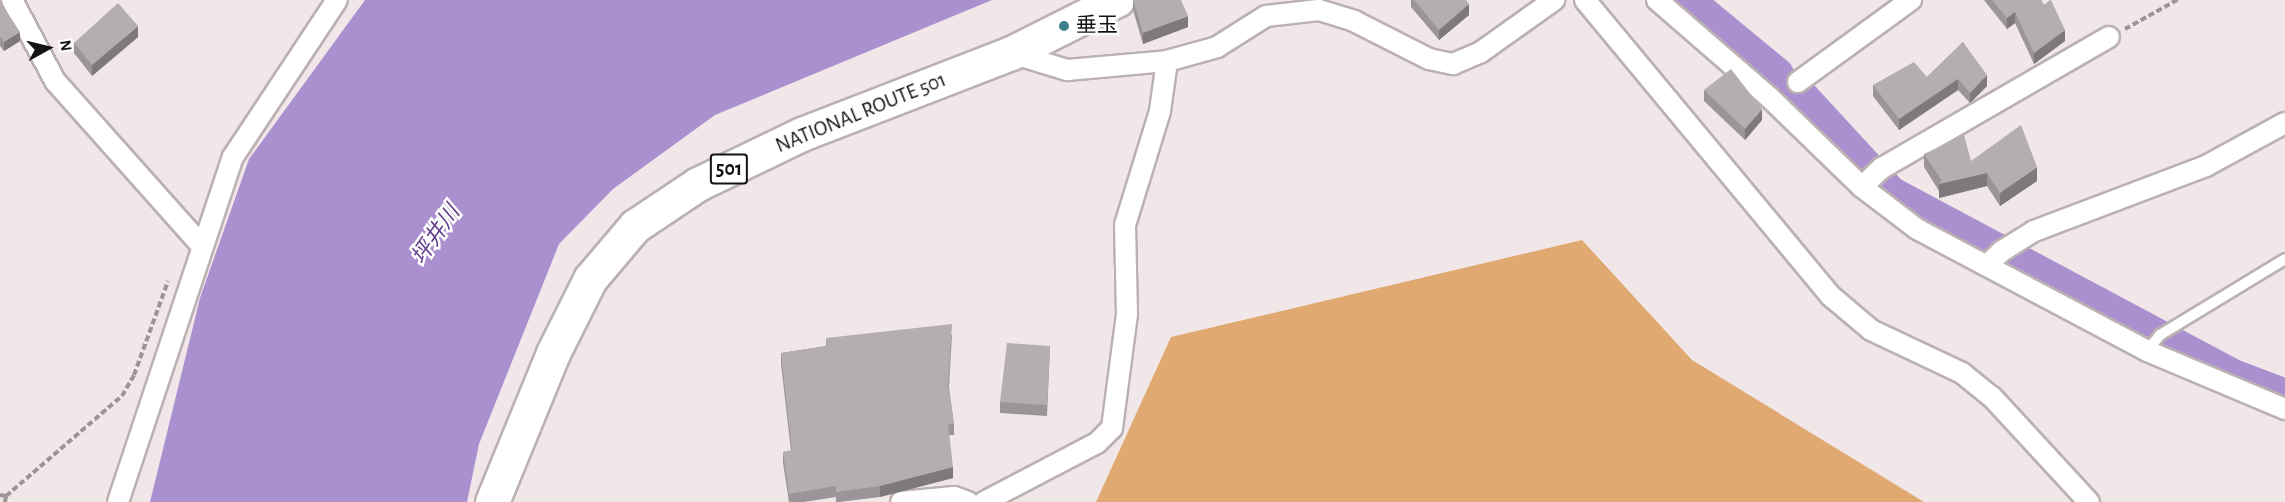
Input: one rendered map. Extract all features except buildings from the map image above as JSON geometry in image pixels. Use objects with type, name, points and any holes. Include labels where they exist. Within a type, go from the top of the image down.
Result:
[{"type":"highway","name":"NATIONAL ROUTE 501","points":[[492,502],[553,353],[590,279],[635,226],[698,184],[802,134],[1011,53],[1116,0]]},
{"type":"street","points":[[12,0],[55,81],[201,245]]},
{"type":"street","points":[[118,502],[201,245],[233,157],[337,0]]},
{"type":"street","points":[[1011,53],[1067,70],[1167,61],[1217,47],[1266,16],[1319,10],[1354,21],[1429,59],[1454,64],[1481,52],[1554,0]]},
{"type":"street","points":[[1586,0],[1832,297],[1871,330],[1962,373],[1992,397],[2090,502]]},
{"type":"street","points":[[1657,0],[1769,97],[1872,178],[1917,230],[1994,258],[2153,343],[2285,409]]},
{"type":"street","points":[[1798,82],[1911,0]]},
{"type":"street","points":[[1872,178],[2109,38]]},
{"type":"street","points":[[984,502],[1097,443],[1112,428],[1127,314],[1125,225],[1160,111],[1167,61]]},
{"type":"street","points":[[1994,258],[2034,231],[2206,166],[2285,123]]},
{"type":"street","points":[[902,502],[954,497],[968,502]]},
{"type":"lane","points":[[2153,343],[2285,259]]},
{"type":"path","points":[[2109,38],[2177,0]]},
{"type":"path","points":[[5,502],[6,496],[122,396],[134,375],[170,274]]},
{"type":"path","points":[[0,495],[6,496]]},
{"type":"shaded area","points":[[1582,240],[1692,360],[1924,502],[1096,502],[1171,337]]},
{"type":"water","name":"坪井川","points":[[365,0],[992,0],[715,115],[613,189],[559,244],[479,444],[467,502],[150,502],[200,298],[249,159]]},
{"type":"waterway","points":[[1683,0],[1775,76]]},
{"type":"waterway","points":[[1793,91],[1889,195],[2232,378],[2285,398]]},
{"type":"place","name":"垂玉","points":[[1064,26]]}]
